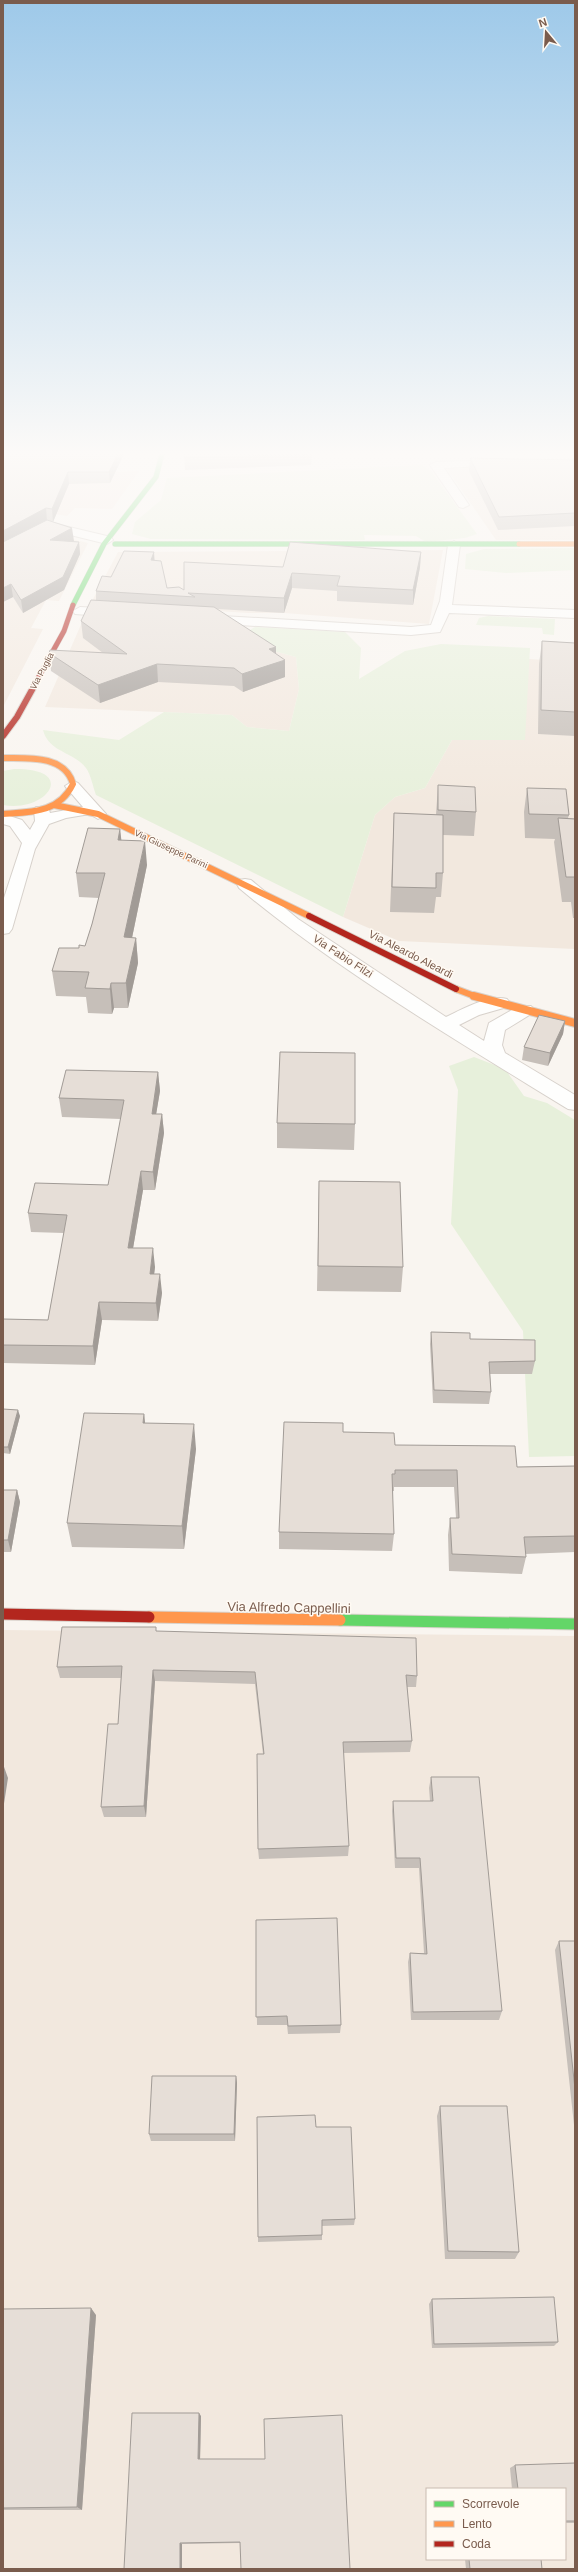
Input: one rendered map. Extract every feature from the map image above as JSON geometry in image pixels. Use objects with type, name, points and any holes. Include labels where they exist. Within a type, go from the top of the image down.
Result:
[{"type":"street","name":"Via Puglia","points":[[3,736],[18,717],[66,625],[70,610],[94,570]]},
{"type":"street","name":"Via Puglia","points":[[66,625],[80,611],[98,570]]},
{"type":"street","points":[[188,618],[424,631],[435,630],[444,610],[450,570]]},
{"type":"street","points":[[444,610],[575,614]]},
{"type":"street","points":[[80,611],[125,614]]},
{"type":"street","name":"Via Puglia","points":[[18,717],[18,733]]},
{"type":"street","points":[[3,723],[18,717]]},
{"type":"street","points":[[25,746],[36,756]]},
{"type":"street","points":[[3,758],[36,756],[57,762],[68,770],[73,776],[73,786],[67,796],[47,812],[30,842],[3,929]]},
{"type":"street","name":"Via Giuseppe Parini","points":[[73,786],[91,812],[245,884]]},
{"type":"street","points":[[3,814],[16,815],[47,812],[63,814],[91,812]]},
{"type":"street","points":[[3,818],[16,823],[30,842]]},
{"type":"street","name":"Via Aleardo Aleardi","points":[[245,884],[451,987],[501,1004],[575,1023]]},
{"type":"street","name":"Via Fabio Filzi","points":[[245,884],[292,923],[445,1025],[575,1104]]},
{"type":"street","points":[[445,1025],[473,1011],[501,1004]]},
{"type":"street","name":"Via Fabio Filzi","points":[[445,1025],[469,1029],[496,1027],[525,1010]]},
{"type":"street","points":[[496,1027],[493,1045],[497,1057]]},
{"type":"street","name":"Via Alfredo Cappellini","points":[[3,1614],[575,1624]]},
{"type":"shaded area","points":[[3,570],[74,570],[59,601],[46,600],[31,628],[43,629],[3,707]]},
{"type":"shaded area","points":[[108,570],[439,570],[429,624],[284,613],[248,613],[170,608],[92,601]]},
{"type":"shaded area","points":[[83,620],[233,640],[296,657],[299,689],[289,731],[247,727],[232,715],[45,707]]},
{"type":"shaded area","points":[[529,659],[575,662],[575,949],[399,941],[343,917],[375,815],[395,797],[425,788],[452,740],[524,740]]},
{"type":"shaded area","points":[[3,1630],[575,1636],[575,2569],[3,2569]]},
{"type":"green space","points":[[476,570],[574,570],[506,573]]},
{"type":"green space","points":[[488,616],[555,619],[554,635],[543,634],[542,628],[476,625],[479,618]]},
{"type":"green space","points":[[255,627],[345,632],[361,648],[359,679],[405,651],[441,644],[530,648],[525,740],[452,740],[425,788],[395,797],[375,815],[343,917],[96,795],[91,778],[86,768],[81,762],[50,743],[43,730],[119,740],[164,712],[232,715],[247,727],[289,731],[299,689],[296,657],[232,640]]},
{"type":"green space","points":[[14,769],[34,771],[46,775],[51,782],[49,790],[43,797],[32,803],[19,806],[3,805],[3,771]]},
{"type":"green space","points":[[474,1057],[505,1069],[524,1096],[547,1103],[575,1120],[575,1456],[529,1457],[523,1331],[451,1224],[458,1090],[449,1066]]},
{"type":"building","points":[[3,570],[66,570],[63,577],[21,600],[11,584],[3,588]]},
{"type":"building","points":[[114,570],[163,570],[167,588],[179,587],[184,590],[184,570],[417,570],[413,590],[337,586],[340,576],[292,573],[284,598],[188,593],[195,597],[96,591],[102,576],[111,577]]},
{"type":"building","points":[[91,600],[214,607],[276,647],[269,649],[285,660],[242,674],[234,668],[157,664],[98,685],[49,653],[50,650],[127,654],[81,621]]},
{"type":"building","points":[[542,641],[575,643],[575,712],[541,710]]},
{"type":"building","points":[[438,785],[475,787],[476,812],[438,810]]},
{"type":"building","points":[[527,788],[566,789],[569,815],[529,814]]},
{"type":"building","points":[[394,813],[443,815],[443,873],[436,873],[436,888],[392,887]]},
{"type":"building","points":[[558,818],[575,819],[575,877],[566,877]]},
{"type":"building","points":[[88,828],[120,829],[118,840],[145,841],[124,937],[136,938],[126,983],[111,983],[110,989],[85,988],[89,972],[52,971],[59,948],[79,948],[79,945],[85,946],[105,873],[76,873]]},
{"type":"building","points":[[539,1015],[565,1021],[550,1053],[524,1047]]},
{"type":"building","points":[[280,1052],[355,1053],[355,1124],[277,1123]]},
{"type":"building","points":[[66,1070],[158,1072],[152,1114],[162,1114],[153,1172],[141,1171],[128,1248],[153,1248],[150,1274],[160,1274],[156,1303],[99,1302],[93,1346],[3,1345],[3,1319],[48,1320],[67,1215],[28,1213],[35,1183],[108,1185],[124,1100],[59,1098]]},
{"type":"building","points":[[319,1181],[400,1182],[403,1267],[318,1266]]},
{"type":"building","points":[[431,1332],[470,1333],[470,1339],[535,1340],[535,1361],[489,1362],[491,1392],[434,1390]]},
{"type":"building","points":[[3,1409],[18,1410],[8,1447],[3,1447]]},
{"type":"building","points":[[84,1413],[144,1414],[143,1423],[194,1424],[182,1526],[67,1523]]},
{"type":"building","points":[[284,1422],[343,1423],[343,1432],[394,1433],[395,1445],[515,1446],[517,1467],[575,1466],[575,1536],[524,1537],[526,1557],[452,1554],[450,1518],[459,1518],[457,1470],[395,1470],[395,1474],[392,1474],[394,1534],[279,1532]]},
{"type":"building","points":[[3,1490],[17,1490],[8,1540],[3,1540]]},
{"type":"building","points":[[62,1627],[156,1627],[156,1631],[416,1638],[417,1676],[406,1675],[412,1741],[343,1742],[349,1846],[258,1849],[257,1754],[264,1754],[255,1672],[153,1670],[144,1806],[101,1807],[108,1724],[118,1724],[122,1666],[57,1667]]},
{"type":"building","points":[[431,1777],[479,1777],[502,2011],[413,2012],[410,1953],[427,1954],[420,1858],[396,1858],[393,1801],[433,1801]]},
{"type":"building","points":[[337,1918],[341,2025],[288,2026],[287,2016],[256,2017],[256,1920]]},
{"type":"building","points":[[559,1941],[575,1941],[575,2089]]},
{"type":"building","points":[[152,2076],[236,2076],[234,2134],[149,2134]]},
{"type":"building","points":[[440,2106],[507,2106],[519,2252],[448,2251]]},
{"type":"building","points":[[315,2115],[316,2127],[351,2127],[355,2219],[322,2220],[322,2235],[258,2237],[257,2117]]},
{"type":"building","points":[[554,2297],[558,2342],[434,2344],[432,2299]]},
{"type":"building","points":[[91,2308],[77,2507],[3,2508],[3,2309]]},
{"type":"building","points":[[132,2413],[199,2413],[198,2459],[265,2459],[264,2419],[342,2415],[350,2569],[241,2569],[240,2542],[180,2543],[180,2569],[124,2569]]},
{"type":"building","points":[[575,2463],[575,2521],[566,2521],[566,2488],[518,2488],[515,2465]]},
{"type":"building","points":[[469,2560],[541,2560],[542,2569],[470,2569]]},
{"type":"traffic: fast","points":[[73,605],[91,570]]},
{"type":"traffic: fast","points":[[340,1620],[575,1624]]},
{"type":"traffic: slow","points":[[3,758],[35,758],[58,764],[70,773],[73,784],[67,796],[53,806],[32,812],[3,814]]},
{"type":"traffic: slow","points":[[54,805],[98,814],[309,916]]},
{"type":"traffic: slow","points":[[456,989],[483,999],[575,1023]]},
{"type":"traffic: slow","points":[[149,1617],[340,1620]]},
{"type":"traffic: jam","points":[[3,736],[17,717],[64,631],[73,605]]},
{"type":"traffic: jam","points":[[309,916],[456,989]]},
{"type":"traffic: jam","points":[[3,1614],[149,1617]]}]
